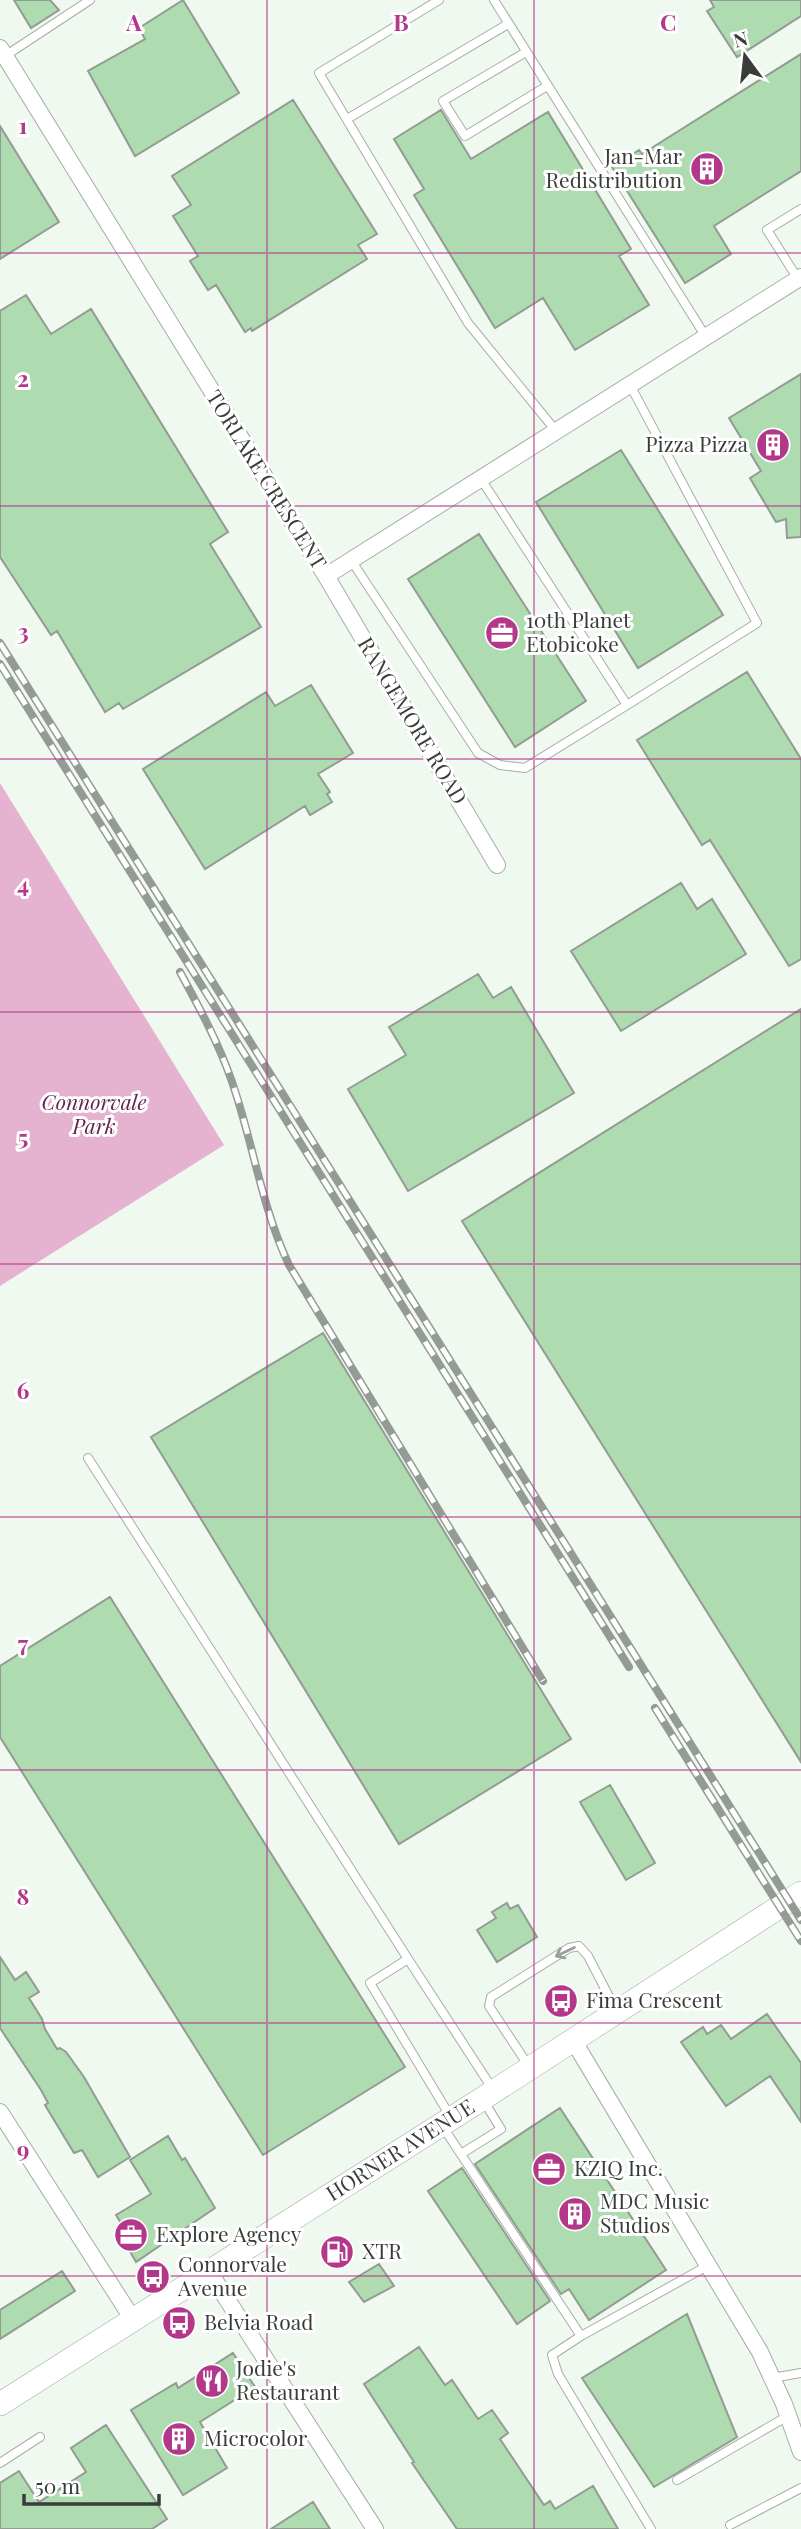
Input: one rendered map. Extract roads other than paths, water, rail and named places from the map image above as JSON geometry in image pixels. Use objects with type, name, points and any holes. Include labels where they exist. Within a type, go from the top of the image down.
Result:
[{"type":"main road","name":"HORNER AVENUE","points":[[0,2404],[132,2318],[210,2273],[447,2122],[801,1893]]},
{"type":"street","name":"TORLAKE CRESCENT","points":[[2,52],[326,576],[799,278]]},
{"type":"street","name":"RANGEMORE ROAD","points":[[326,576],[497,865]]},
{"type":"street","points":[[573,2040],[760,2352],[801,2452]]},
{"type":"street","points":[[0,2112],[132,2318]]},
{"type":"street","points":[[210,2273],[375,2529]]},
{"type":"lane","points":[[2,52],[90,0]]},
{"type":"lane","points":[[439,0],[319,73],[468,323],[556,432]]},
{"type":"lane","points":[[494,0],[705,337]]},
{"type":"lane","points":[[347,119],[509,24]]},
{"type":"lane","points":[[526,52],[443,101],[465,136],[547,86]]},
{"type":"lane","points":[[799,278],[767,230],[801,209]]},
{"type":"lane","points":[[351,560],[478,753],[500,765],[525,768],[627,705],[757,622],[630,386]]},
{"type":"lane","points":[[481,479],[627,705]]},
{"type":"lane","points":[[88,1458],[408,1959],[488,2095],[501,2129],[461,2154]]},
{"type":"lane","points":[[530,2068],[489,2006],[491,1997],[569,1948],[579,1946],[588,1956],[617,2013]]},
{"type":"lane","points":[[408,1959],[370,1983],[447,2122],[461,2154],[581,2336]]},
{"type":"lane","points":[[651,2529],[558,2374],[552,2355],[709,2264]]},
{"type":"lane","points":[[772,2378],[801,2373]]},
{"type":"lane","points":[[677,2480],[788,2416]]},
{"type":"lane","points":[[0,2463],[40,2437]]},
{"type":"lane","points":[[730,2525],[801,2488]]},
{"type":"railway","points":[[0,643],[801,1920]]},
{"type":"railway","points":[[0,664],[629,1667]]},
{"type":"railway","points":[[180,972],[214,1038],[231,1079],[271,1220],[289,1265],[543,1681]]},
{"type":"railway","points":[[655,1708],[801,1941]]},
{"type":"place","name":"Jan-Mar Redistribution","points":[[707,169]]},
{"type":"place","name":"Pizza Pizza","points":[[773,445]]},
{"type":"place","name":"10th Planet Etobicoke","points":[[502,633]]},
{"type":"place","name":"Fima Crescent","points":[[561,2001]]},
{"type":"place","name":"KZIQ Inc.","points":[[549,2169]]},
{"type":"place","name":"MDC Music Studios","points":[[575,2214]]},
{"type":"place","name":"Explore Agency","points":[[131,2235]]},
{"type":"place","name":"XTR","points":[[337,2252]]},
{"type":"place","name":"Connorvale Avenue","points":[[153,2277]]},
{"type":"place","name":"Belvia Road","points":[[179,2323]]},
{"type":"place","name":"Jodie's Restaurant","points":[[212,2381]]},
{"type":"place","name":"Microcolor","points":[[179,2439]]},
{"type":"park label","name":"Connorvale Park","points":[[94,1115]]}]
